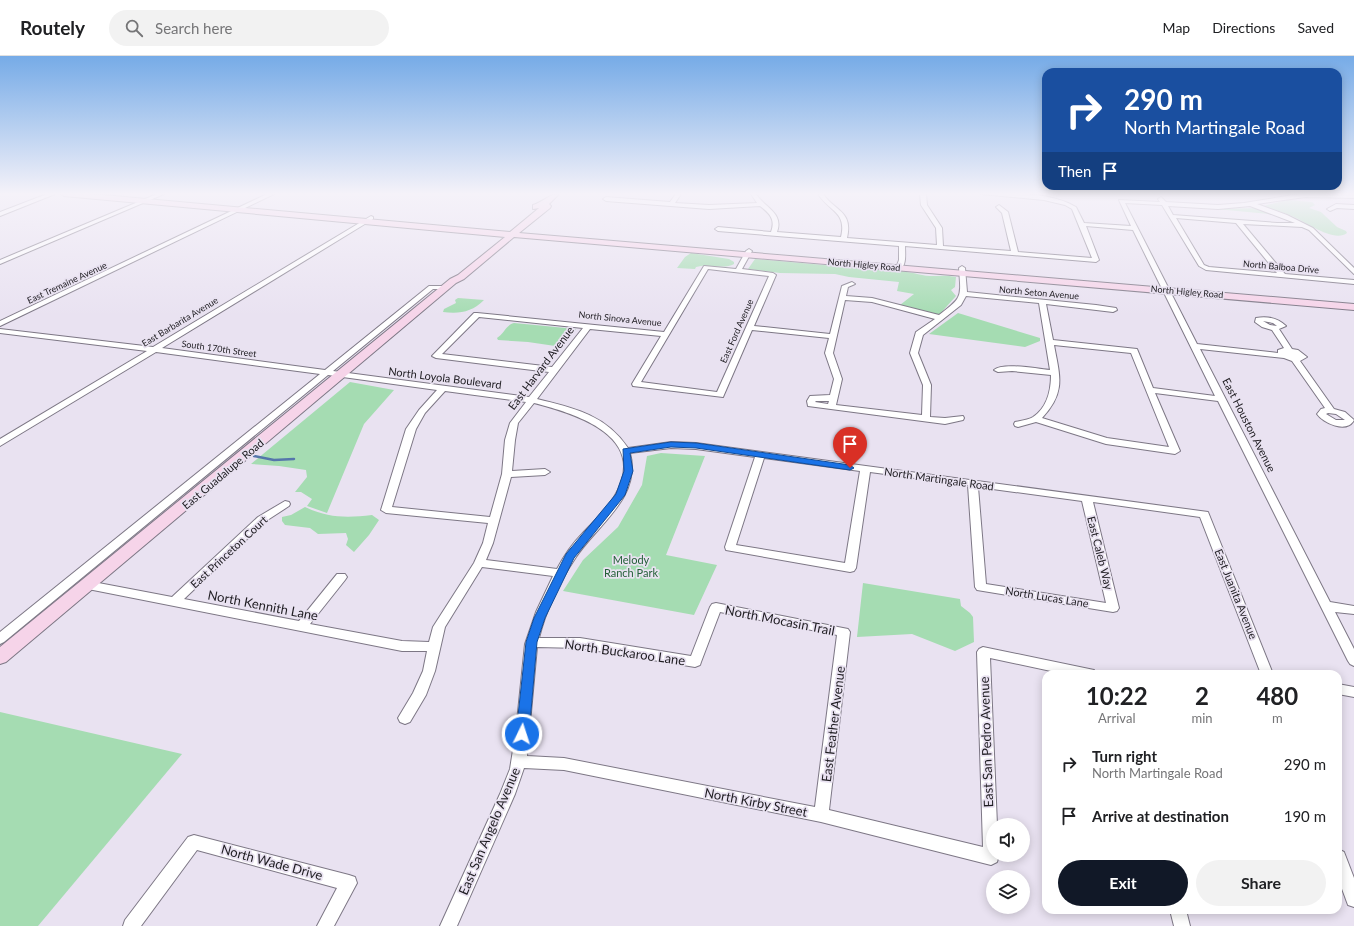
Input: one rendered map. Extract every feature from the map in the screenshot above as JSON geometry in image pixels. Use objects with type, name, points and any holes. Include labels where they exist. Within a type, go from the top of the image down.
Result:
[{"type":"main road","name":"East Guadalupe Road","points":[[0,657],[341,376],[448,284],[461,277],[507,235]]},
{"type":"main road","name":"North Higley Road","points":[[540,235],[1166,288],[1354,301]]},
{"type":"main road","name":"North Higley Road","points":[[1166,288],[1354,307]]},
{"type":"street","points":[[0,262],[66,235]]},
{"type":"street","name":"East Tremaine Avenue","points":[[0,324],[187,235]]},
{"type":"street","name":"East Barbarita Avenue","points":[[0,443],[344,235]]},
{"type":"street","points":[[782,235],[1096,260],[1085,235]]},
{"type":"street","points":[[844,239],[845,235]]},
{"type":"street","points":[[940,235],[940,247]]},
{"type":"street","points":[[1011,235],[1015,253]]},
{"type":"street","name":"East Houston Avenue","points":[[1138,235],[1166,288],[1354,661]]},
{"type":"street","name":"North Balboa Drive","points":[[1182,235],[1202,266],[1208,269],[1354,282]]},
{"type":"street","points":[[1248,235],[1283,276]]},
{"type":"street","points":[[1317,235],[1354,272]]},
{"type":"street","points":[[899,244],[902,260],[899,266]]},
{"type":"street","points":[[666,334],[706,267],[738,271],[748,253]]},
{"type":"street","name":"East Ford Avenue","points":[[666,334],[636,384],[720,395],[773,275],[738,271]]},
{"type":"street","points":[[926,419],[927,385],[914,353],[919,334],[959,304],[964,294],[962,271]]},
{"type":"street","name":"East Guadalupe Road","points":[[0,639],[431,287],[448,284]]},
{"type":"street","points":[[831,408],[838,379],[829,353],[845,286],[852,284]]},
{"type":"street","name":"North Seton Avenue","points":[[964,294],[1113,310]]},
{"type":"street","points":[[843,298],[872,300],[941,318]]},
{"type":"street","points":[[1018,424],[1036,419],[1049,405],[1055,389],[1055,373],[1042,302]]},
{"type":"street","name":"North Sinova Avenue","points":[[554,370],[436,356],[477,315],[666,334]]},
{"type":"street","name":"East Harvard Avenue","points":[[405,718],[419,695],[429,671],[440,627],[479,563],[488,544],[507,474],[510,440],[514,423],[588,326]]},
{"type":"street","points":[[750,328],[832,336]]},
{"type":"street","points":[[1274,328],[1285,353]]},
{"type":"street","name":"South 170th Street","points":[[0,331],[154,349],[341,376]]},
{"type":"street","points":[[1036,419],[1106,441],[1175,451],[1134,351],[1049,342]]},
{"type":"street","points":[[1194,344],[1298,353],[1303,357],[1295,359],[1331,411]]},
{"type":"street","points":[[998,370],[1012,369],[1055,373]]},
{"type":"street","name":"North Loyola Boulevard","points":[[341,376],[531,400],[573,411],[593,420],[609,431],[626,451]]},
{"type":"street","points":[[443,388],[422,412],[410,429],[386,510],[480,520],[495,520]]},
{"type":"street","points":[[1151,390],[1222,399]]},
{"type":"street","points":[[833,398],[819,397],[811,401],[811,404],[814,406],[945,421],[960,418]]},
{"type":"street","name":"North Martingale Road","points":[[626,451],[671,445],[696,446],[865,470],[1204,514]]},
{"type":"street","name":"East San Angelo Avenue","points":[[448,926],[499,812],[518,762],[532,642],[539,618],[560,573],[578,545],[621,495],[628,471],[626,451]]},
{"type":"street","points":[[760,455],[730,547],[850,568],[865,470]]},
{"type":"street","points":[[507,474],[546,472]]},
{"type":"street","name":"North Lucas Lane","points":[[973,484],[981,587],[1113,608]]},
{"type":"street","name":"East Caleb Way","points":[[1087,499],[1113,608]]},
{"type":"street","name":"East Princeton Court","points":[[174,602],[262,519],[285,504]]},
{"type":"street","name":"East Juanita Avenue","points":[[1204,514],[1265,670]]},
{"type":"street","points":[[479,563],[560,573]]},
{"type":"street","points":[[301,627],[341,577]]},
{"type":"street","name":"North Kennith Lane","points":[[88,585],[402,646],[434,647]]},
{"type":"street","points":[[1326,606],[1354,610]]},
{"type":"street","name":"North Mocasin Trail","points":[[695,662],[716,607],[844,632]]},
{"type":"street","name":"East Feather Avenue","points":[[821,815],[844,632]]},
{"type":"street","name":"North Buckaroo Lane","points":[[532,642],[580,644],[695,662]]},
{"type":"street","name":"East San Pedro Avenue","points":[[989,818],[983,652],[1070,670]]},
{"type":"street","points":[[1342,690],[1354,692]]},
{"type":"street","name":"North Kirby Street","points":[[518,762],[564,764],[821,815],[986,856]]},
{"type":"street","name":"North Wade Drive","points":[[131,926],[194,842],[349,883],[325,926]]},
{"type":"street","points":[[1342,867],[1354,898]]},
{"type":"street","points":[[1179,914],[1182,926]]},
{"type":"green space","points":[[691,253],[729,259],[734,262],[734,264],[730,266],[701,266],[696,267],[695,269],[677,268],[685,257]]},
{"type":"green space","points":[[755,259],[891,272],[896,271],[930,276],[953,276],[956,277],[955,287],[951,290],[956,296],[939,315],[900,305],[914,294],[897,291],[899,282],[849,277],[835,274],[780,273],[748,269]]},
{"type":"green space","points":[[458,298],[484,300],[470,310],[455,313],[443,312],[444,309],[456,303],[455,300]]},
{"type":"green space","points":[[958,313],[1040,338],[1040,341],[1025,347],[929,334]]},
{"type":"green space","points":[[514,323],[576,329],[562,347],[528,342],[498,340],[497,338],[511,324]]},
{"type":"green space","points":[[350,382],[394,390],[364,424],[327,513],[307,506],[312,499],[301,492],[295,492],[307,477],[306,470],[251,464]]},
{"type":"green space","name":"Melody Ranch Park","points":[[661,453],[705,456],[666,555],[717,565],[694,615],[563,591],[583,560],[618,527],[642,485],[647,456]]},
{"type":"green space","points":[[305,507],[313,511],[346,517],[372,515],[379,520],[369,535],[354,552],[346,545],[348,539],[346,533],[318,534],[310,528],[285,525],[282,521],[282,517],[291,515]]},
{"type":"green space","points":[[863,583],[960,599],[961,606],[973,617],[974,642],[955,651],[912,634],[857,637]]},
{"type":"green space","points":[[0,712],[182,754],[38,926],[0,926]]},
{"type":"waterway","points":[[254,456],[274,460],[294,459]]},
{"type":"route","points":[[522,734],[528,668],[532,642],[539,618],[560,573],[570,557],[578,545],[621,495],[627,480],[628,462],[626,451],[649,446],[696,446],[850,468]]}]
